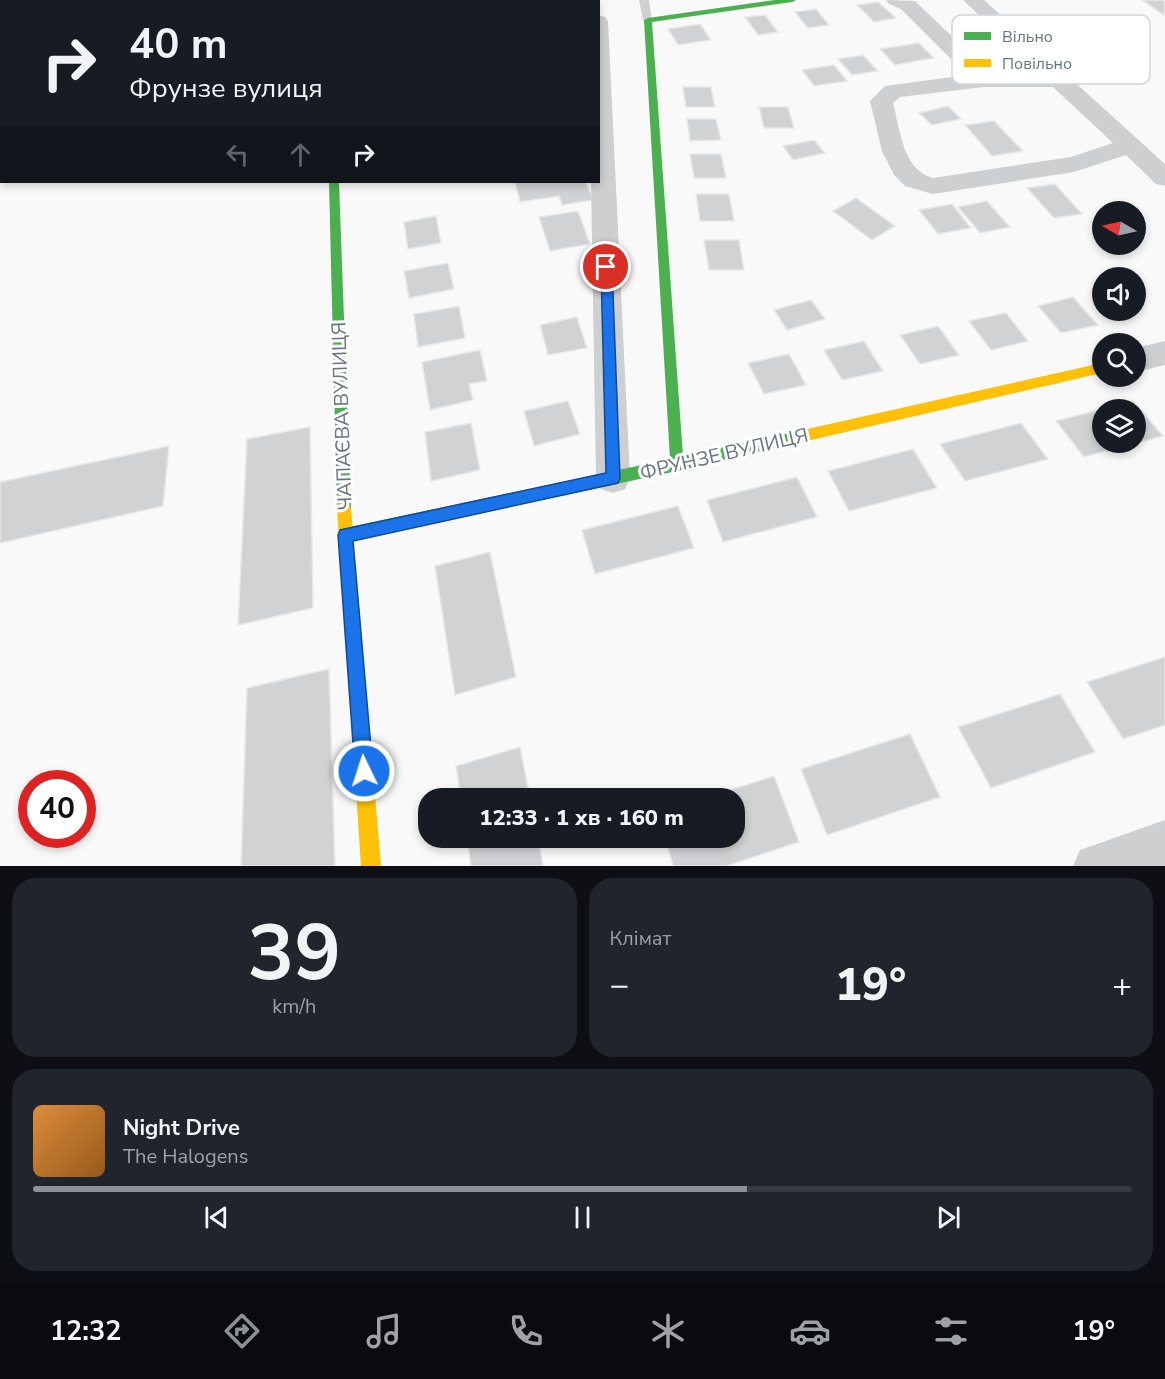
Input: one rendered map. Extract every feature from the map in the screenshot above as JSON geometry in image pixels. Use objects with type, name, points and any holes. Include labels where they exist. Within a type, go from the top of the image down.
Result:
[{"type":"street","points":[[677,465],[648,20],[792,0]]},
{"type":"street","points":[[896,0],[908,5],[952,48]]},
{"type":"street","points":[[973,0],[989,15]]},
{"type":"street","points":[[600,64],[613,478]]},
{"type":"street","points":[[952,84],[893,91],[881,101],[898,161],[906,175],[915,181],[933,186],[1074,164],[1130,146]]},
{"type":"street","points":[[1063,84],[1165,178]]},
{"type":"street","name":"ЧАПАЄВА ВУЛИЦЯ","points":[[334,183],[345,535],[371,866]]},
{"type":"street","points":[[1146,358],[1165,353]]},
{"type":"street","name":"ФРУНЗЕ ВУЛИЦЯ","points":[[345,535],[677,465],[1092,370]]},
{"type":"street","points":[[1096,866],[1165,843]]},
{"type":"lane","points":[[645,0],[648,20]]},
{"type":"building","points":[[1142,0],[1165,0],[1165,16]]},
{"type":"building","points":[[878,2],[896,18],[874,22],[857,5]]},
{"type":"building","points":[[816,9],[829,25],[808,28],[795,12]]},
{"type":"building","points":[[765,15],[778,32],[758,35],[745,17]]},
{"type":"building","points":[[700,24],[711,40],[678,45],[668,29]]},
{"type":"building","points":[[919,43],[934,58],[895,65],[880,49]]},
{"type":"building","points":[[863,55],[878,71],[852,75],[838,59]]},
{"type":"building","points":[[834,65],[847,81],[814,86],[802,70]]},
{"type":"building","points":[[683,87],[711,87],[715,107],[686,107]]},
{"type":"building","points":[[948,106],[961,119],[932,125],[919,113]]},
{"type":"building","points":[[759,107],[788,107],[794,128],[764,128]]},
{"type":"building","points":[[687,119],[716,119],[721,140],[690,141]]},
{"type":"building","points":[[994,121],[1023,151],[992,156],[965,125]]},
{"type":"building","points":[[814,140],[825,153],[793,160],[783,146]]},
{"type":"building","points":[[690,154],[721,154],[726,178],[694,178]]},
{"type":"building","points":[[515,183],[586,183],[593,200],[562,205],[559,196],[520,202]]},
{"type":"building","points":[[1055,184],[1082,214],[1054,218],[1027,188]]},
{"type":"building","points":[[696,194],[729,194],[734,221],[700,221]]},
{"type":"building","points":[[856,198],[895,226],[872,240],[833,211]]},
{"type":"building","points":[[987,201],[1010,227],[980,233],[958,207]]},
{"type":"building","points":[[952,204],[971,228],[938,234],[919,210]]},
{"type":"building","points":[[578,211],[590,244],[550,251],[539,217]]},
{"type":"building","points":[[436,216],[441,243],[408,249],[404,222]]},
{"type":"building","points":[[704,240],[739,240],[744,270],[709,270]]},
{"type":"building","points":[[448,263],[454,289],[409,298],[404,271]]},
{"type":"building","points":[[1073,297],[1092,321],[1098,325],[1061,333],[1038,306]]},
{"type":"building","points":[[811,300],[825,319],[787,330],[774,310]]},
{"type":"building","points":[[459,306],[465,338],[418,347],[414,314]]},
{"type":"building","points":[[1006,313],[1028,341],[991,350],[969,321]]},
{"type":"building","points":[[577,317],[587,348],[548,355],[540,325]]},
{"type":"building","points":[[938,326],[959,355],[920,364],[900,335]]},
{"type":"building","points":[[864,341],[883,371],[842,380],[824,350]]},
{"type":"building","points":[[480,350],[487,381],[469,384],[473,400],[430,410],[422,362]]},
{"type":"building","points":[[789,354],[806,385],[764,394],[748,363]]},
{"type":"building","points":[[568,401],[580,434],[534,446],[524,411]]},
{"type":"building","points":[[1092,412],[1092,453],[1099,453],[1084,457],[1056,421]]},
{"type":"building","points":[[1146,416],[1163,436],[1146,441]]},
{"type":"building","points":[[471,423],[480,470],[431,481],[425,432]]},
{"type":"building","points":[[1021,423],[1048,459],[965,481],[940,444]]},
{"type":"building","points":[[310,427],[313,608],[238,625],[247,439]]},
{"type":"building","points":[[169,446],[163,506],[0,543],[0,482]]},
{"type":"building","points":[[913,449],[937,488],[849,511],[828,471]]},
{"type":"building","points":[[797,477],[817,517],[723,542],[707,500]]},
{"type":"building","points":[[678,506],[694,548],[595,574],[582,530]]},
{"type":"building","points":[[490,552],[516,677],[455,695],[435,566]]},
{"type":"building","points":[[1165,657],[1165,725],[1123,739],[1087,682]]},
{"type":"building","points":[[329,669],[335,866],[241,866],[247,688]]},
{"type":"building","points":[[1060,694],[1095,752],[991,788],[958,727]]},
{"type":"building","points":[[910,734],[940,797],[827,835],[801,769]]},
{"type":"building","points":[[520,747],[528,788],[459,788],[456,766]]},
{"type":"building","points":[[774,776],[799,842],[726,866],[673,866],[668,848],[745,848],[745,788],[736,788]]},
{"type":"building","points":[[469,848],[540,848],[543,866],[471,866]]},
{"type":"traffic: fast","points":[[677,465],[648,20],[792,0]]},
{"type":"traffic: fast","points":[[334,183],[344,509]]},
{"type":"traffic: fast","points":[[345,535],[794,438]]},
{"type":"traffic: slow","points":[[794,438],[1092,370]]},
{"type":"traffic: slow","points":[[344,509],[371,866]]},
{"type":"route","points":[[364,771],[345,535],[613,478],[606,267]]}]
